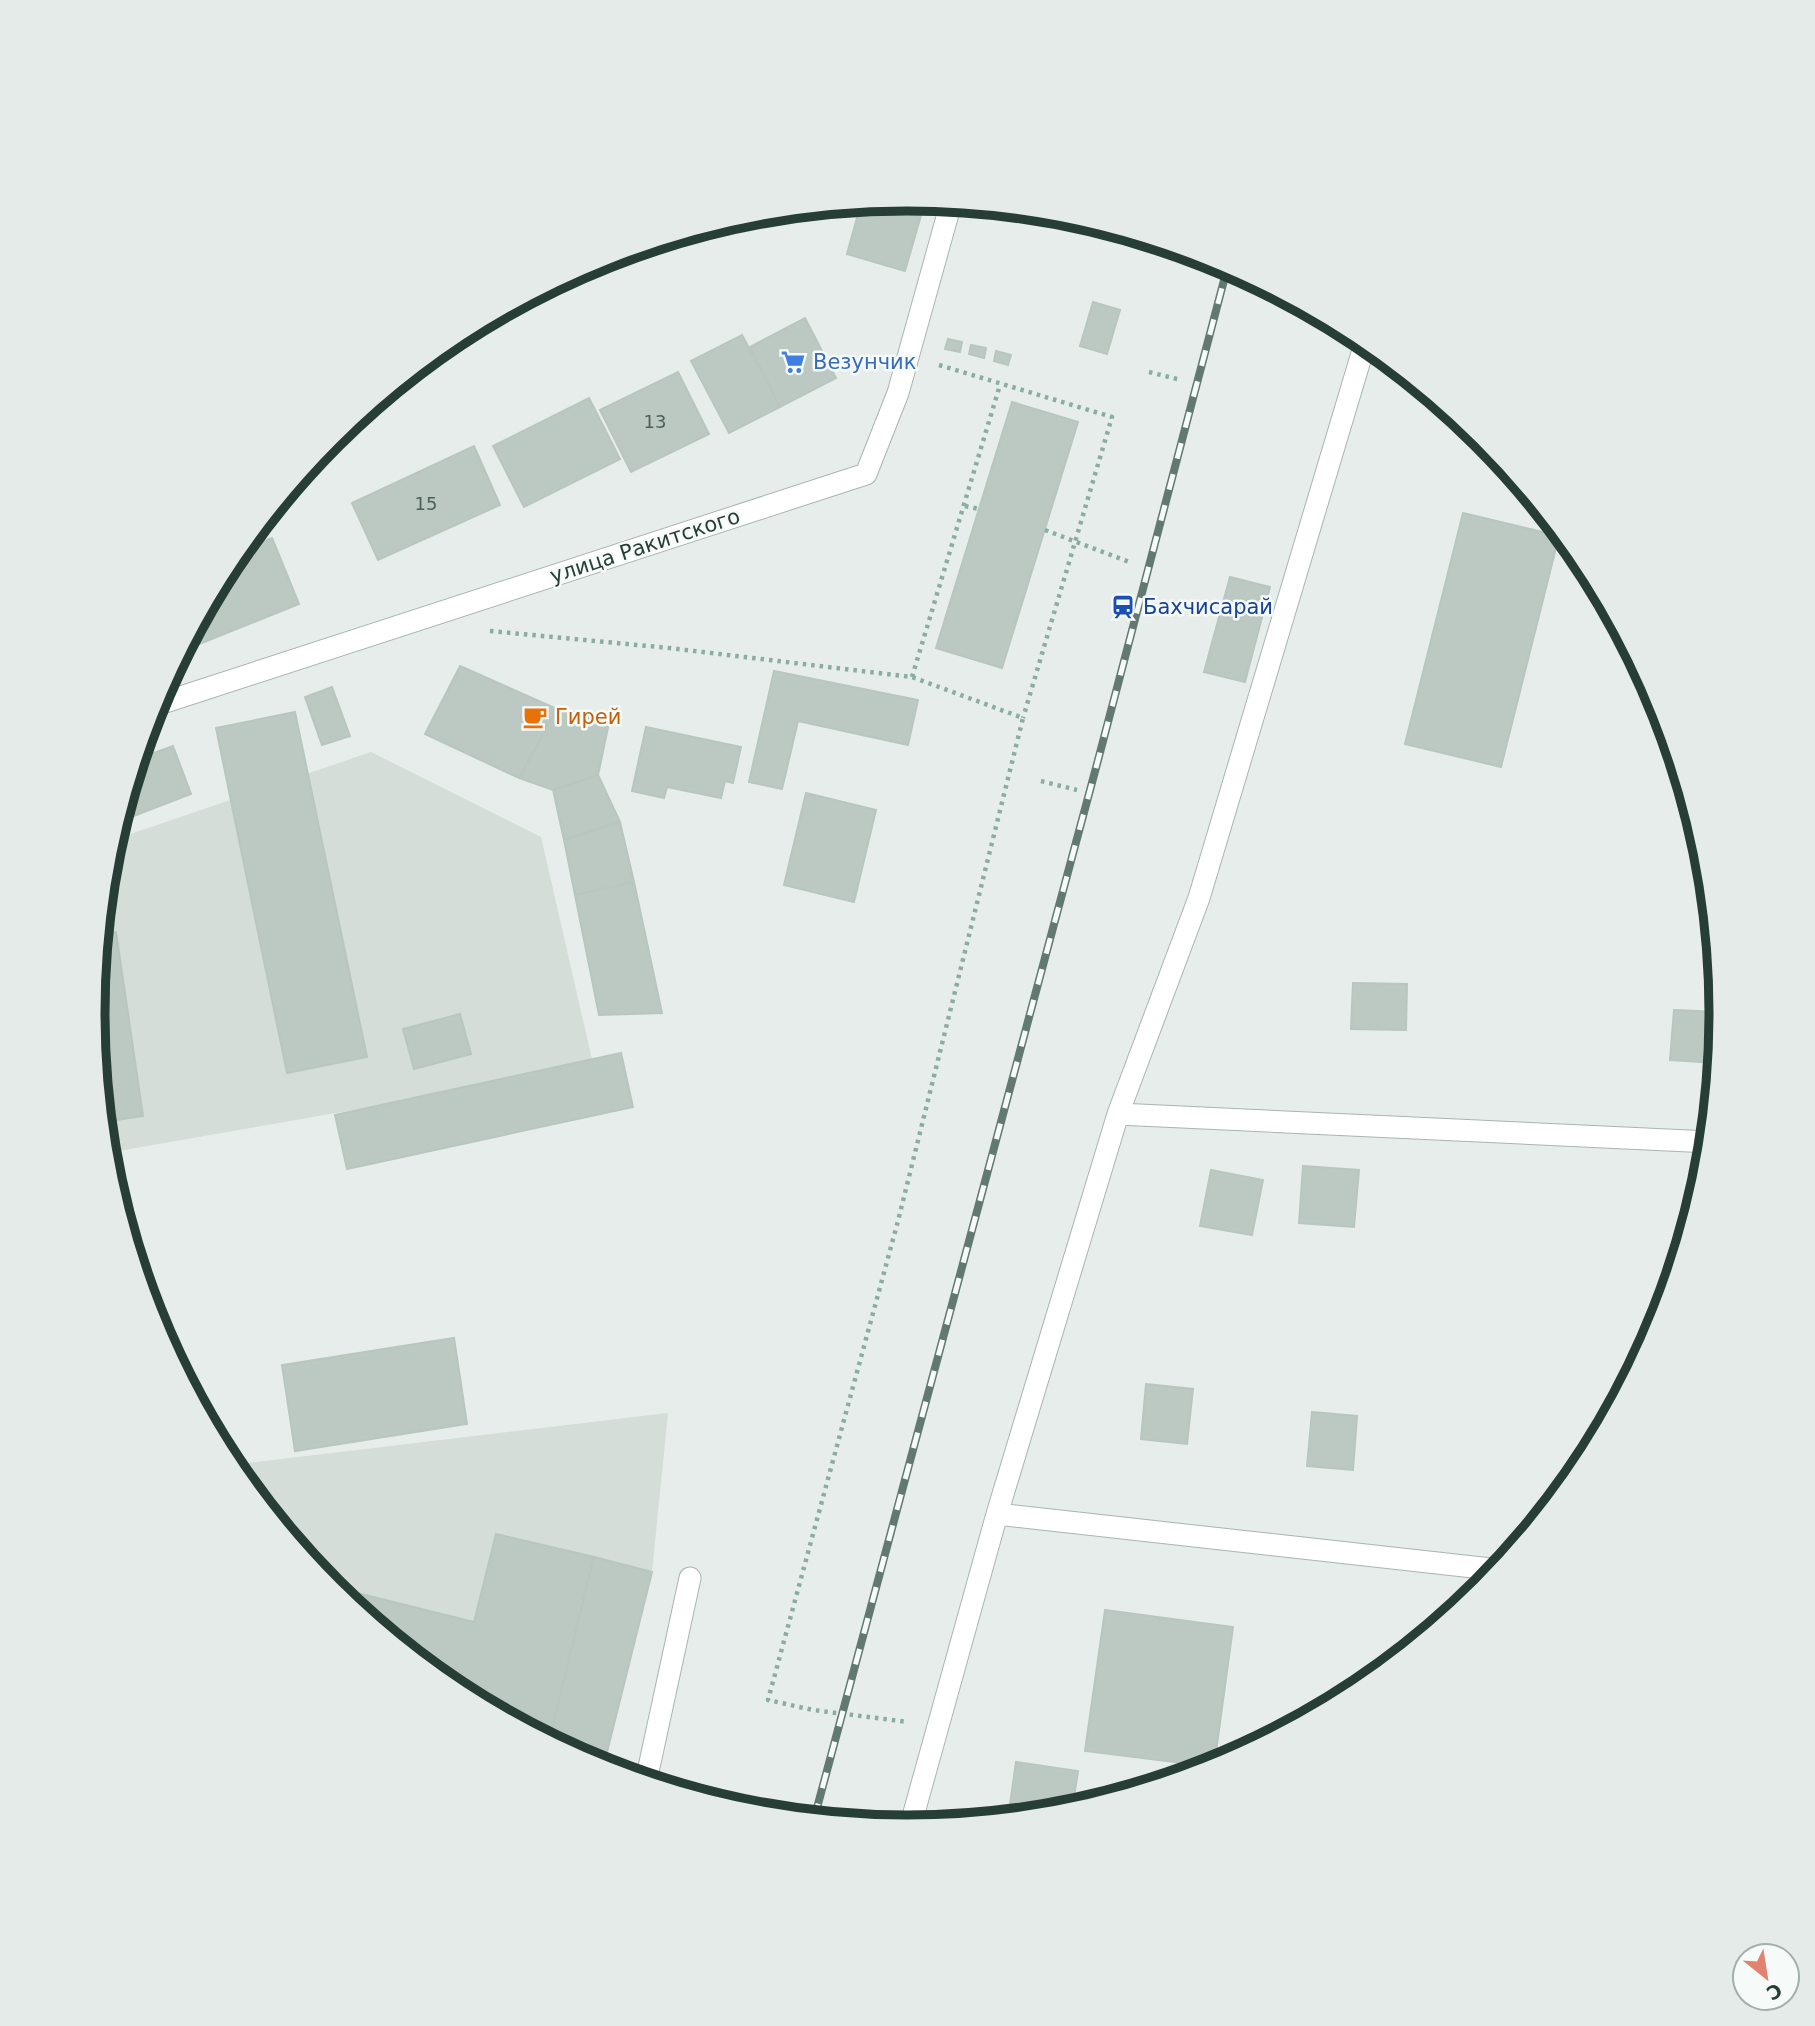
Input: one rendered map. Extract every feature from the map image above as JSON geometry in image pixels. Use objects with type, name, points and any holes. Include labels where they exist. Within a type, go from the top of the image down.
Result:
[{"type":"street","name":"улица Ракитского","points":[[168,701],[866,474],[898,393],[949,212]]},
{"type":"street","points":[[913,1816],[997,1514],[1118,1114],[1199,898],[1362,352]]},
{"type":"street","points":[[1118,1114],[1699,1141]]},
{"type":"street","points":[[997,1514],[1486,1568]]},
{"type":"street","points":[[648,1772],[690,1578]]},
{"type":"path","points":[[908,355],[1112,417],[1023,718],[898,1221],[768,1700],[813,1710],[936,1726]]},
{"type":"path","points":[[1149,372],[1181,380]]},
{"type":"path","points":[[912,677],[1000,385]]},
{"type":"path","points":[[965,506],[978,509]]},
{"type":"path","points":[[1045,530],[1132,563]]},
{"type":"path","points":[[489,631],[669,648],[912,677],[1023,718]]},
{"type":"path","points":[[1041,781],[1077,790]]},
{"type":"shaded area","points":[[371,752],[541,837],[594,1068],[117,1151],[107,1065],[105,1013],[112,908],[125,836]]},
{"type":"shaded area","points":[[668,1413],[652,1572],[606,1756],[506,1708],[419,1650],[378,1616],[304,1542],[243,1463]]},
{"type":"building","points":[[859,212],[922,212],[905,271],[847,254]]},
{"type":"building","points":[[1093,302],[1120,310],[1107,354],[1080,346]]},
{"type":"building","name":"Везунчик","points":[[805,318],[836,378],[780,407],[750,347]]},
{"type":"building","points":[[742,335],[780,407],[729,433],[691,361]]},
{"type":"building","points":[[948,339],[962,342],[960,352],[945,349]]},
{"type":"building","points":[[971,345],[986,348],[984,358],[969,354]]},
{"type":"building","points":[[996,351],[1011,355],[1008,365],[994,361]]},
{"type":"building","points":[[678,372],[709,434],[631,472],[600,410]]},
{"type":"building","points":[[589,398],[620,459],[524,507],[493,446]]},
{"type":"building","points":[[1012,402],[1078,422],[1002,668],[936,648]]},
{"type":"building","points":[[474,446],[500,505],[378,560],[352,503]]},
{"type":"building","points":[[1463,513],[1551,534],[1557,543],[1501,767],[1405,744]]},
{"type":"building","points":[[272,538],[299,604],[195,646],[240,567],[256,544]]},
{"type":"building","points":[[1230,577],[1270,587],[1245,682],[1204,672]]},
{"type":"building","points":[[460,666],[557,709],[519,778],[425,734]]},
{"type":"building","points":[[774,671],[918,700],[908,745],[798,721],[782,789],[749,782]]},
{"type":"building","points":[[332,687],[350,736],[322,745],[305,697]]},
{"type":"building","points":[[557,709],[610,718],[598,775],[553,790],[519,778]]},
{"type":"building","points":[[295,712],[367,1057],[287,1073],[216,728]]},
{"type":"building","points":[[646,727],[741,747],[733,783],[725,781],[721,798],[667,787],[664,798],[632,791]]},
{"type":"building","points":[[173,746],[191,794],[129,818],[132,805],[148,755]]},
{"type":"building","points":[[598,775],[620,822],[564,840],[553,790]]},
{"type":"building","points":[[806,793],[876,810],[854,902],[784,885]]},
{"type":"building","points":[[620,822],[634,882],[575,895],[564,840]]},
{"type":"building","points":[[634,882],[662,1013],[599,1015],[575,895]]},
{"type":"building","points":[[116,932],[143,1116],[112,1121],[105,1013],[110,933]]},
{"type":"building","points":[[1353,983],[1407,984],[1406,1030],[1351,1029]]},
{"type":"building","points":[[1674,1010],[1710,1012],[1708,1062],[1670,1060]]},
{"type":"building","points":[[460,1014],[471,1054],[414,1069],[403,1029]]},
{"type":"building","points":[[621,1053],[633,1107],[347,1169],[335,1115]]},
{"type":"building","points":[[1303,1166],[1359,1170],[1354,1227],[1299,1223]]},
{"type":"building","points":[[1211,1170],[1263,1180],[1252,1235],[1200,1226]]},
{"type":"building","points":[[454,1338],[467,1424],[295,1451],[282,1365]]},
{"type":"building","points":[[1146,1384],[1193,1389],[1187,1444],[1141,1439]]},
{"type":"building","points":[[1312,1412],[1357,1416],[1353,1470],[1307,1466]]},
{"type":"building","points":[[496,1534],[594,1557],[551,1732],[506,1708],[419,1650],[352,1592],[474,1622]]},
{"type":"building","points":[[594,1557],[652,1572],[606,1756],[551,1732]]},
{"type":"building","points":[[1105,1610],[1233,1627],[1216,1754],[1189,1764],[1085,1751]]},
{"type":"building","points":[[1016,1762],[1078,1771],[1074,1798],[1009,1809]]},
{"type":"railway","points":[[816,1810],[1225,276]]},
{"type":"place","name":"Везунчик","points":[[793,362]]},
{"type":"place","name":"Бахчисарай","points":[[1123,607]]},
{"type":"place","name":"Гирей","points":[[535,717]]}]
